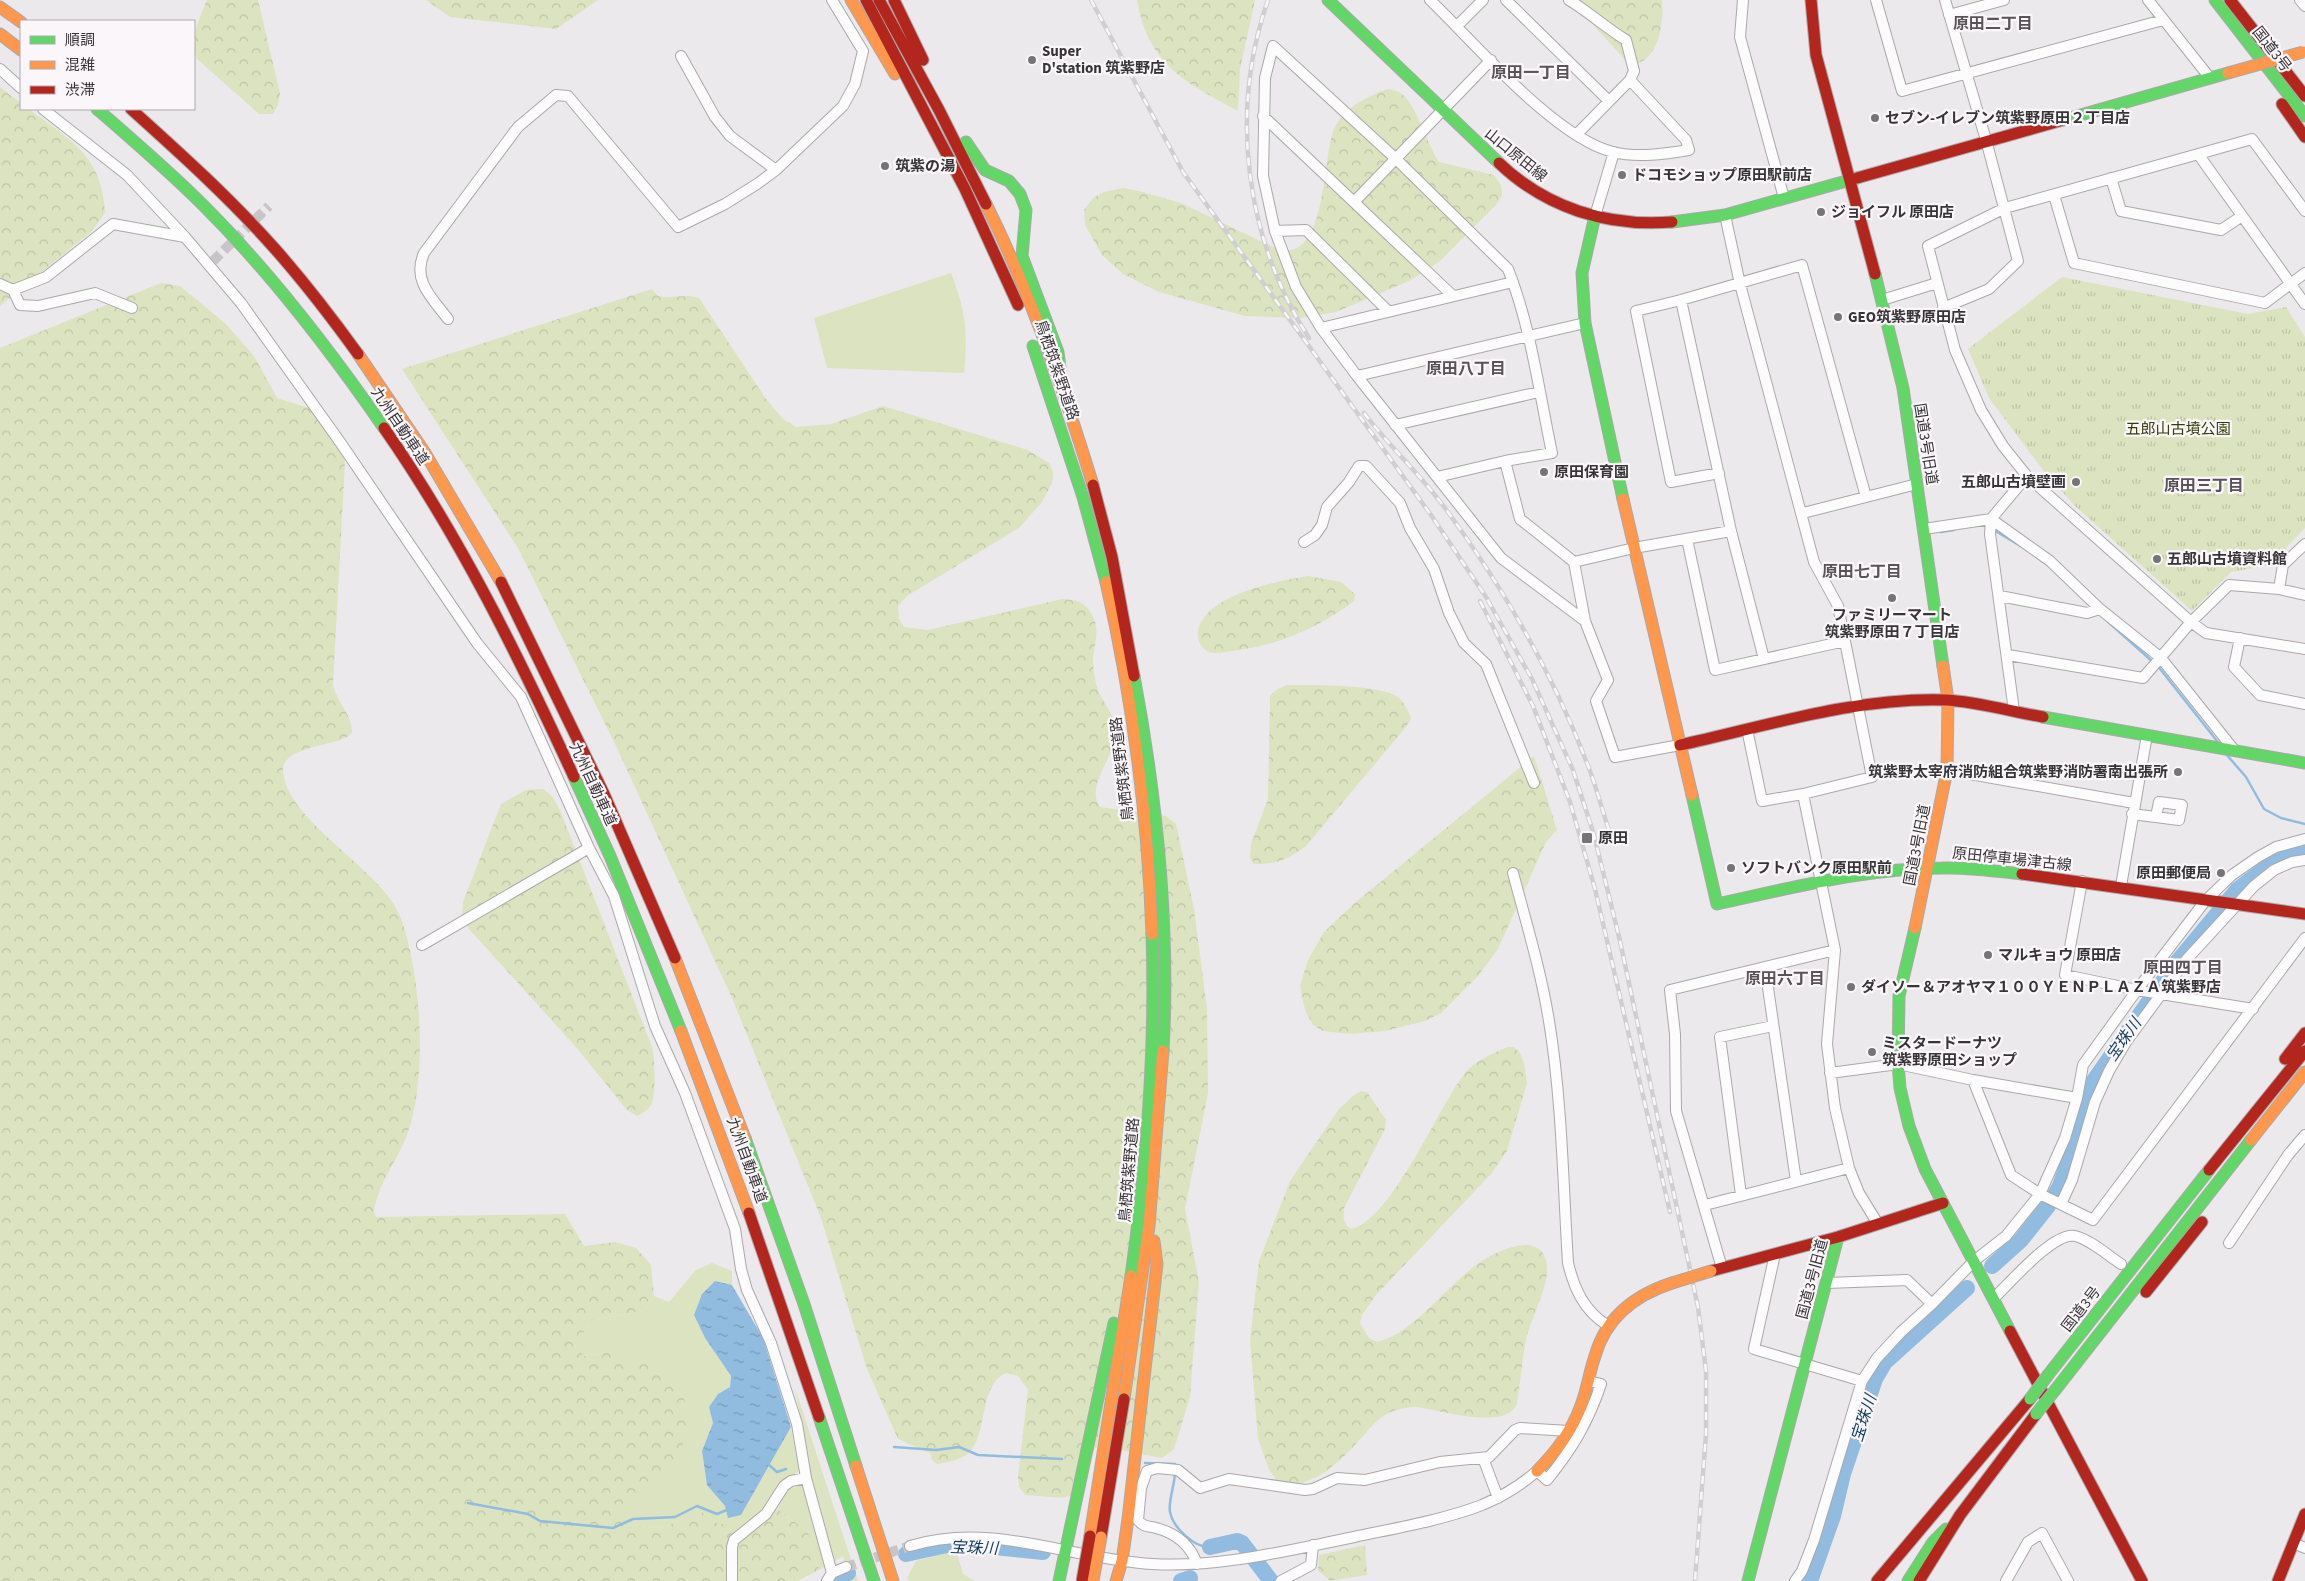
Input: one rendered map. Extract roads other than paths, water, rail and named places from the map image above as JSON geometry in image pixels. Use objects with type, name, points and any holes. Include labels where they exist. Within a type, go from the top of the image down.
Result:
[{"type":"main road","points":[[850,0],[913,106],[949,154]]},
{"type":"main road","name":"鳥栖筑紫野道路","points":[[866,0],[949,154],[992,244],[1026,323],[1098,548],[1131,714],[1143,820],[1153,973],[1149,1112],[1138,1232],[1096,1536],[1094,1581]]},
{"type":"main road","name":"鳥栖筑紫野道路","points":[[879,0],[956,140],[1003,238],[1065,402],[1109,545],[1142,712],[1155,809],[1160,885],[1164,1025],[1152,1217],[1140,1305],[1096,1536],[1082,1581]]},
{"type":"main road","points":[[894,0],[928,71],[972,154],[985,170],[1009,181],[1020,194],[1026,210],[1022,256],[1058,352],[1065,402]]},
{"type":"main road","name":"山口原田線","points":[[1328,0],[1505,169],[1532,190],[1566,208],[1594,216],[1642,224],[1686,222],[1725,215],[2304,51]]},
{"type":"main road","name":"国道3号旧道","points":[[1748,1581],[1838,1237],[1943,1203],[1926,1169],[1909,1126],[1900,1088],[1898,1064],[1899,996],[1929,868],[1947,770],[1948,700],[1902,388],[1882,300],[1816,55],[1811,0]]},
{"type":"main road","name":"国道3号","points":[[2215,0],[2305,116]]},
{"type":"main road","name":"国道3号","points":[[2230,0],[2305,96]]},
{"type":"main road","points":[[2242,0],[2305,81]]},
{"type":"main road","points":[[0,7],[20,21]]},
{"type":"main road","points":[[2251,26],[2305,85]]},
{"type":"main road","points":[[0,34],[20,49]]},
{"type":"main road","points":[[2269,70],[2275,93],[2305,137]]},
{"type":"main road","name":"九州自動車道","points":[[98,110],[156,160],[217,221],[288,299],[347,375],[416,476],[465,559],[514,651],[596,823],[651,950],[708,1098],[790,1326],[874,1581]]},
{"type":"main road","name":"九州自動車道","points":[[133,110],[227,198],[317,299],[364,363],[434,467],[483,548],[532,642],[614,814],[668,941],[734,1108],[810,1320],[893,1581]]},
{"type":"main road","points":[[1594,216],[1582,272],[1585,323],[1634,548],[1680,745],[1859,705],[1897,700],[1948,700],[2305,763]]},
{"type":"main road","name":"原田停車場津古線","points":[[1680,745],[1717,904],[1822,881],[1929,868],[1959,868],[2120,886],[2305,914]]},
{"type":"main road","points":[[2059,1362],[2064,1345],[2121,1264],[2250,1111],[2257,1094],[2305,1033]]},
{"type":"main road","name":"国道3号","points":[[1877,1581],[1908,1543],[1938,1511],[2030,1399],[2250,1111],[2305,1051]]},
{"type":"main road","name":"国道3号","points":[[1919,1581],[1960,1515],[2036,1414],[2266,1119],[2305,1072]]},
{"type":"main road","points":[[2090,1347],[2134,1306],[2167,1268],[2284,1112],[2305,1087]]},
{"type":"main road","points":[[1943,1203],[2142,1581]]},
{"type":"main road","points":[[1116,1581],[1122,1561],[1157,1264],[1152,1217]]},
{"type":"main road","points":[[1060,1581],[1064,1552],[1126,1267],[1138,1232]]},
{"type":"main road","points":[[1537,1471],[1569,1431],[1580,1408],[1600,1338],[1607,1325],[1617,1313],[1640,1294],[1716,1270],[1838,1237]]},
{"type":"main road","points":[[1888,1581],[1938,1511]]},
{"type":"main road","points":[[2278,1581],[2305,1514]]},
{"type":"main road","points":[[1908,1581],[1933,1542],[1960,1515]]},
{"type":"street","points":[[448,319],[428,292],[418,273],[418,265],[424,253],[518,127],[556,94],[568,96],[678,228],[725,204],[776,170],[843,106],[855,84],[863,52],[832,0]]},
{"type":"street","points":[[1430,0],[1549,116],[1595,145],[1614,152],[1660,155],[1689,150],[1686,140],[1630,80]]},
{"type":"street","points":[[1457,26],[1483,0]]},
{"type":"street","points":[[1506,0],[1609,101]]},
{"type":"street","points":[[1568,0],[1626,40],[1634,71],[1630,80],[1577,134]]},
{"type":"street","points":[[1743,0],[1740,37],[1784,198]]},
{"type":"street","points":[[1876,0],[1902,91],[2163,20]]},
{"type":"street","points":[[1944,308],[1990,289],[2018,261],[1986,140],[1945,0]]},
{"type":"street","points":[[1949,15],[2004,0]]},
{"type":"street","points":[[2148,0],[2210,78]]},
{"type":"street","points":[[2300,0],[2305,6]]},
{"type":"street","points":[[1437,477],[1505,461],[1552,453],[1527,336],[1513,282],[1508,269],[1395,158],[1273,46],[1265,78],[1263,176],[1275,231],[1296,287],[1321,328],[1357,376],[1501,558],[1585,621]]},
{"type":"street","points":[[681,56],[715,117],[730,136],[776,170]]},
{"type":"street","points":[[1354,202],[1491,60]]},
{"type":"street","points":[[0,68],[20,87]]},
{"type":"street","points":[[45,110],[127,175],[212,264],[351,458],[477,643],[521,698],[588,848],[614,896],[655,1026],[685,1093],[735,1228],[740,1269],[747,1290],[771,1343],[796,1424],[806,1478],[829,1577],[846,1567]]},
{"type":"street","points":[[1263,116],[1453,296]]},
{"type":"street","points":[[2305,211],[2252,139],[2005,208],[1928,246],[1955,350],[1980,410],[2003,446],[2027,476],[2191,622],[2206,633],[2305,649]]},
{"type":"street","points":[[1594,216],[1614,152]]},
{"type":"street","points":[[2198,154],[2305,304]]},
{"type":"street","points":[[2110,178],[2121,211],[2221,230],[2242,216]]},
{"type":"street","points":[[2054,195],[2074,263],[2265,303],[2305,273]]},
{"type":"street","points":[[1725,215],[1740,284],[1803,513],[1814,562],[1838,606],[1872,777],[1803,794],[1762,801],[1747,730]]},
{"type":"street","points":[[13,290],[46,277],[113,224],[185,237]]},
{"type":"street","points":[[1275,231],[1306,230],[1388,311]]},
{"type":"street","points":[[1719,473],[1671,482],[1636,311],[1740,284],[1802,265],[1866,497]]},
{"type":"street","points":[[1321,328],[1513,282]]},
{"type":"street","points":[[1882,300],[1937,283]]},
{"type":"street","points":[[0,284],[13,290],[20,305],[38,306],[95,293],[132,308]]},
{"type":"street","points":[[1681,300],[1731,531],[1764,659]]},
{"type":"street","points":[[1357,376],[1585,323]]},
{"type":"street","points":[[1395,425],[1539,392]]},
{"type":"street","points":[[1505,461],[1520,519],[1574,562],[1585,621],[1608,680],[1596,701],[1615,757],[1680,745]]},
{"type":"street","points":[[1304,542],[1316,535],[1322,525],[1327,507],[1349,482],[1358,466],[1366,466],[1400,503],[1410,528],[1434,569],[1449,613],[1464,642],[1486,664],[1534,782]]},
{"type":"street","points":[[2014,711],[2000,596],[1990,534],[1991,519],[2027,476]]},
{"type":"street","points":[[1803,513],[1917,484]]},
{"type":"street","points":[[1924,529],[1991,519],[2050,561],[2100,609],[2161,658],[2235,751]]},
{"type":"street","points":[[1574,562],[1634,548],[1731,531]]},
{"type":"street","points":[[1687,539],[1715,670],[1846,641]]},
{"type":"street","points":[[2279,589],[2283,565],[2305,544]]},
{"type":"street","points":[[2008,655],[2143,678],[2191,622],[2229,585],[2279,589],[2305,595]]},
{"type":"street","points":[[2000,596],[2087,613],[2100,609]]},
{"type":"street","points":[[2240,638],[2234,667],[2260,695],[2305,704]]},
{"type":"street","points":[[2120,886],[2147,735]]},
{"type":"street","points":[[1947,770],[2134,804]]},
{"type":"street","points":[[1803,794],[1835,950],[1827,1044],[1835,1108],[1849,1168],[1859,1193],[1878,1224]]},
{"type":"street","points":[[2132,814],[2156,817]]},
{"type":"street","points":[[1795,1581],[1802,1571],[1814,1540],[1862,1381],[1883,1351],[1974,1261],[2006,1236],[2040,1194],[2062,1146],[2077,1098],[2084,1065],[2206,900],[2232,875],[2258,857],[2276,847],[2305,839]]},
{"type":"street","points":[[422,945],[588,848]]},
{"type":"street","points":[[2061,1204],[2072,1180],[2095,1102],[2109,1071],[2126,1042],[2163,994],[2187,958],[2254,886],[2274,870],[2292,862],[2305,860]]},
{"type":"street","points":[[1513,873],[1536,958],[1549,1021],[1556,1074],[1568,1263],[1573,1283],[1580,1297],[1589,1310],[1607,1325]]},
{"type":"street","points":[[2082,881],[2065,975],[2138,990],[2252,1009]]},
{"type":"street","points":[[1973,1080],[2011,1175],[2040,1194],[2093,1220],[2305,938]]},
{"type":"street","points":[[1716,1270],[1705,1205],[1676,1111],[1675,1034],[1670,990],[1835,950]]},
{"type":"street","points":[[1765,967],[1796,1181]]},
{"type":"street","points":[[1742,1195],[1720,1037],[1773,1026]]},
{"type":"street","points":[[1830,1073],[1898,1064],[1973,1080],[2077,1098]]},
{"type":"street","points":[[2229,1243],[2288,1155],[2305,1135]]},
{"type":"street","points":[[1705,1205],[1849,1168]]},
{"type":"street","points":[[1994,1298],[2057,1240],[2072,1235],[2083,1239],[2121,1264]]},
{"type":"street","points":[[1775,1254],[1754,1349],[1862,1381]]},
{"type":"street","points":[[1827,1283],[1907,1280],[1932,1304]]},
{"type":"street","points":[[910,1546],[948,1537],[981,1537],[1030,1543],[1064,1552],[1122,1561],[1152,1564],[1197,1564],[1313,1545],[1418,1522],[1471,1508],[1498,1498],[1524,1482],[1537,1471],[1547,1480],[1584,1429],[1601,1384],[1589,1381]]},
{"type":"street","points":[[1197,1564],[1191,1552],[1178,1538],[1172,1534],[1145,1526],[1138,1520],[1144,1475],[1151,1469],[1175,1470],[1200,1488],[1229,1479],[1305,1490],[1313,1489],[1336,1478],[1364,1480],[1440,1462],[1483,1458],[1494,1454],[1515,1430],[1520,1428],[1569,1431]]},
{"type":"street","points":[[1483,1458],[1498,1498]]},
{"type":"street","points":[[732,1581],[732,1548],[734,1540],[766,1514],[784,1486],[791,1481],[806,1478]]},
{"type":"street","points":[[2006,1581],[2028,1542],[2042,1533],[2068,1581]]},
{"type":"street","points":[[2293,1543],[2305,1548]]},
{"type":"street","points":[[1282,1581],[1311,1565],[1313,1545]]},
{"type":"street","points":[[1122,1561],[1124,1570],[1123,1581]]},
{"type":"water","points":[[715,1281],[732,1285],[763,1338],[791,1427],[741,1515],[728,1518],[725,1506],[707,1485],[702,1451],[713,1423],[709,1407],[718,1394],[730,1387],[731,1376],[705,1338],[694,1315],[702,1294]]},
{"type":"waterway","points":[[1992,529],[2024,548]]},
{"type":"waterway","points":[[1941,532],[1954,530]]},
{"type":"waterway","points":[[2106,620],[2153,662]]},
{"type":"waterway","points":[[2157,665],[2217,741]]},
{"type":"waterway","points":[[2226,754],[2246,777],[2264,809],[2281,818],[2305,824]]},
{"type":"waterway","name":"宝珠川","points":[[1992,1266],[2021,1240],[2048,1206],[2060,1186],[2087,1108],[2093,1082],[2173,967],[2237,890],[2277,860],[2305,850]]},
{"type":"waterway","name":"宝珠川","points":[[1810,1581],[1833,1516],[1843,1474],[1875,1379],[1885,1362],[1967,1288]]},
{"type":"waterway","points":[[894,1447],[936,1450],[959,1447],[978,1455],[1062,1459]]},
{"type":"waterway","points":[[1145,1463],[1175,1464],[1175,1467]]},
{"type":"waterway","points":[[768,1464],[777,1472],[786,1469]]},
{"type":"waterway","points":[[1175,1472],[1170,1503],[1172,1518],[1180,1530],[1192,1541],[1210,1547]]},
{"type":"waterway","points":[[468,1503],[528,1514],[540,1521],[613,1528],[633,1519],[675,1517],[697,1506],[717,1514],[729,1509]]},
{"type":"waterway","name":"宝珠川","points":[[1210,1547],[1237,1541],[1242,1543],[1271,1581]]},
{"type":"waterway","name":"宝珠川","points":[[906,1554],[956,1543],[1043,1552]]},
{"type":"waterway","name":"宝珠川","points":[[837,1581],[840,1576],[848,1573]]},
{"type":"waterway","name":"宝珠川","points":[[1181,1581],[1190,1578]]},
{"type":"tunnel","points":[[213,261],[269,206]]},
{"type":"tunnel","points":[[846,1567],[910,1546]]},
{"type":"railway","points":[[1091,0],[1183,172],[1431,515],[1486,597],[1532,679],[1573,770],[1594,835],[1620,941],[1698,1307],[1706,1371],[1706,1434],[1695,1581]]},
{"type":"railway","points":[[1268,0],[1256,43],[1249,86],[1247,130],[1250,174],[1258,217],[1270,259],[1287,299],[1309,338]]},
{"type":"railway","points":[[1364,413],[1445,508],[1487,568],[1525,631],[1558,696],[1591,772],[1612,839]]},
{"type":"railway","points":[[1480,601],[1533,706],[1570,802],[1595,889],[1670,1212]]},
{"type":"place","name":"Super D'station 筑紫野店","points":[[1032,60]]},
{"type":"place","name":"セブン-イレブン筑紫野原田２丁目店","points":[[1875,118]]},
{"type":"place","name":"筑紫の湯","points":[[885,166]]},
{"type":"place","name":"ドコモショップ原田駅前店","points":[[1622,175]]},
{"type":"place","name":"ジョイフル 原田店","points":[[1821,212]]},
{"type":"place","name":"GEO筑紫野原田店","points":[[1838,317]]},
{"type":"place","name":"原田保育園","points":[[1544,472]]},
{"type":"place","name":"五郎山古墳壁画","points":[[2076,482]]},
{"type":"place","name":"五郎山古墳資料館","points":[[2157,559]]},
{"type":"place","name":"ファミリーマート 筑紫野原田７丁目店","points":[[1892,598]]},
{"type":"place","name":"筑紫野太宰府消防組合筑紫野消防署南出張所","points":[[2178,772]]},
{"type":"place","name":"原田","points":[[1587,838]]},
{"type":"place","name":"ソフトバンク原田駅前","points":[[1731,868]]},
{"type":"place","name":"原田郵便局","points":[[2221,873]]},
{"type":"place","name":"マルキョウ 原田店","points":[[1988,955]]},
{"type":"place","name":"ダイソー＆アオヤマ１００ＹＥＮＰＬＡＺＡ筑紫野店","points":[[1851,987]]},
{"type":"place","name":"ミスタードーナツ 筑紫野原田ショップ","points":[[1872,1052]]},
{"type":"district","name":"原田二丁目","points":[[1993,23]]},
{"type":"district","name":"原田一丁目","points":[[1531,72]]},
{"type":"district","name":"原田八丁目","points":[[1466,368]]},
{"type":"district","name":"原田三丁目","points":[[2204,485]]},
{"type":"district","name":"原田七丁目","points":[[1862,571]]},
{"type":"district","name":"原田四丁目","points":[[2183,967]]},
{"type":"district","name":"原田六丁目","points":[[1785,978]]},
{"type":"park label","name":"五郎山古墳公園","points":[[2178,429]]}]
